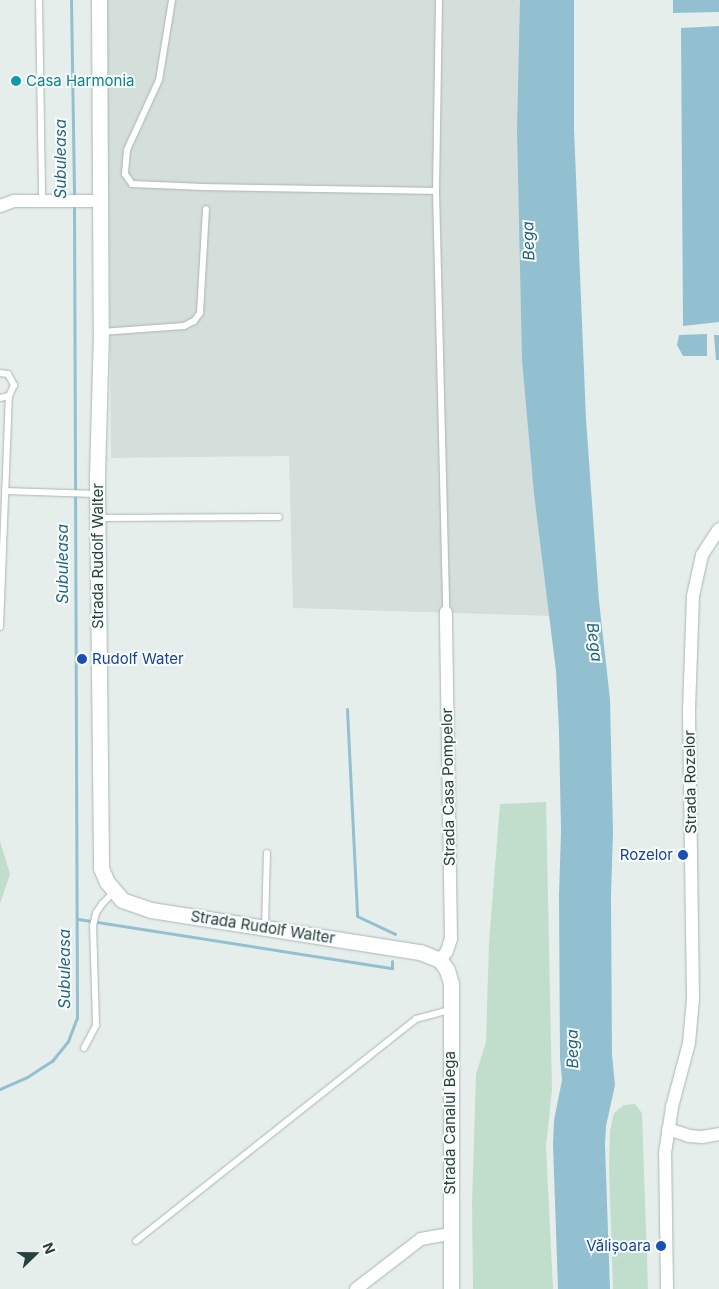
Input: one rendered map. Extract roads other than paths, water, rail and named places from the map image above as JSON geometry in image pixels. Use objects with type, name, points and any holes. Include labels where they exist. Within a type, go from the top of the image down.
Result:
[{"type":"street","name":"Strada Rudolf Walter","points":[[99,0],[101,332],[94,494],[98,518],[101,868],[114,892],[122,900],[151,910],[420,952],[440,960]]},
{"type":"street","points":[[0,206],[14,202],[101,201]]},
{"type":"street","name":"Strada Rozelor","points":[[667,1289],[665,1153],[668,1129],[689,1043],[693,999],[689,710],[693,596],[702,555],[719,529]]},
{"type":"street","name":"Strada Casa Pompelor","points":[[440,960],[447,951],[451,939],[446,612]]},
{"type":"street","name":"Strada Canalul Bega","points":[[440,960],[447,970],[450,983],[450,1289]]},
{"type":"street","points":[[668,1129],[696,1136],[719,1134]]},
{"type":"street","points":[[356,1289],[420,1238],[450,1234]]},
{"type":"lane","points":[[39,0],[42,201]]},
{"type":"lane","points":[[172,0],[159,80],[127,150],[125,174],[132,184],[436,191]]},
{"type":"lane","points":[[439,0],[436,191],[446,612]]},
{"type":"lane","points":[[101,332],[184,326],[194,321],[200,313],[206,209]]},
{"type":"lane","points":[[0,373],[8,374],[13,379],[13,392],[9,396],[0,398]]},
{"type":"lane","points":[[0,627],[2,529],[5,491],[3,481],[9,396]]},
{"type":"lane","points":[[5,491],[94,494]]},
{"type":"lane","points":[[98,518],[279,517]]},
{"type":"lane","points":[[265,928],[267,853]]},
{"type":"lane","points":[[84,1048],[96,1025],[93,926],[99,909],[114,892]]},
{"type":"lane","points":[[136,1242],[416,1020],[450,1010]]},
{"type":"water","name":"Bega","points":[[520,0],[574,0],[574,129],[586,419],[599,601],[610,699],[613,832],[611,896],[612,1055],[615,1085],[606,1126],[605,1145],[610,1289],[558,1289],[553,1145],[554,1120],[562,1080],[560,1058],[559,895],[561,831],[559,731],[556,671],[534,494],[522,360],[517,129]]},
{"type":"water","points":[[673,0],[719,0],[719,12],[673,13]]},
{"type":"water","points":[[719,26],[719,322],[683,326],[681,28]]},
{"type":"water","points":[[707,334],[707,356],[683,356],[677,345],[679,335]]},
{"type":"water","points":[[714,335],[719,335],[719,360],[716,360]]},
{"type":"waterway","name":"Subuleasa","points":[[71,0],[74,198]]},
{"type":"waterway","name":"Subuleasa","points":[[0,1089],[27,1077],[52,1061],[68,1041],[77,1018],[74,204]]},
{"type":"waterway","points":[[347,709],[357,916],[395,934]]},
{"type":"waterway","points":[[78,919],[392,968],[392,961]]},
{"type":"place","name":"Casa Harmonia","points":[[16,81]]},
{"type":"place","name":"Rudolf Water","points":[[82,659]]},
{"type":"place","name":"Rozelor","points":[[683,855]]},
{"type":"place","name":"Vălișoara","points":[[661,1246]]}]
